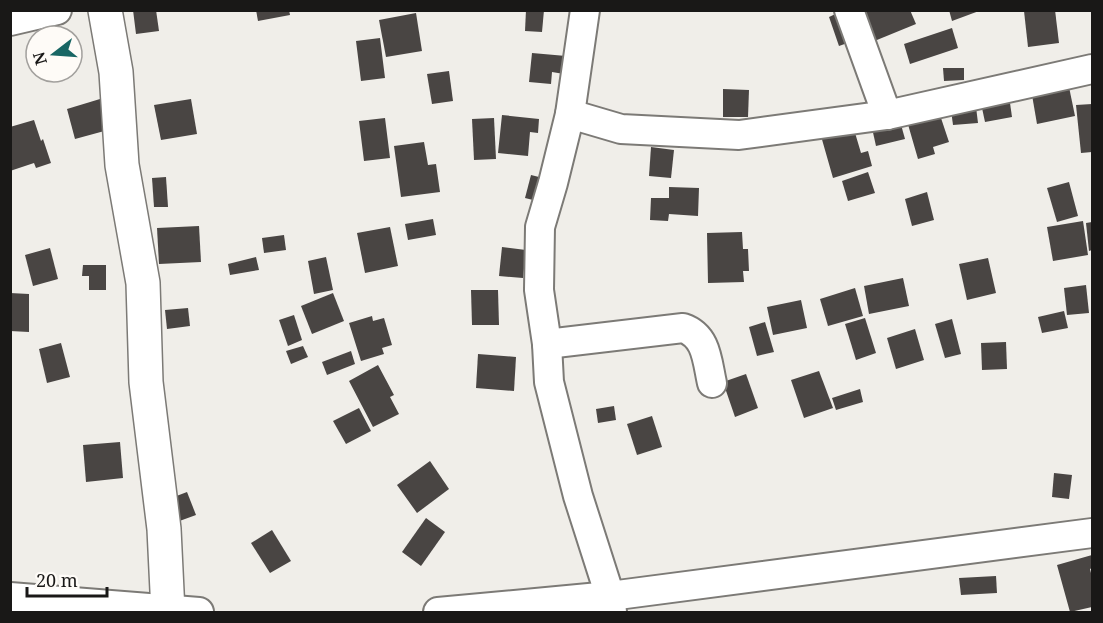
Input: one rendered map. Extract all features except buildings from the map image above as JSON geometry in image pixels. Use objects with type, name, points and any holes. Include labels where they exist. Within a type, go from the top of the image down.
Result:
[{"type":"street","points":[[10,21],[57,10]]},
{"type":"street","points":[[10,597],[178,611],[164,529],[146,382],[143,283],[122,165],[116,72],[105,10]]},
{"type":"street","points":[[585,10],[570,114],[540,227],[539,290],[547,344],[549,382],[578,496],[611,604]]},
{"type":"street","points":[[849,10],[887,115]]},
{"type":"street","points":[[570,114],[621,129],[739,135],[887,115],[1092,69]]},
{"type":"street","points":[[547,344],[683,328],[695,332],[703,346],[712,383]]},
{"type":"street","points":[[438,612],[611,604],[1092,533]]}]
